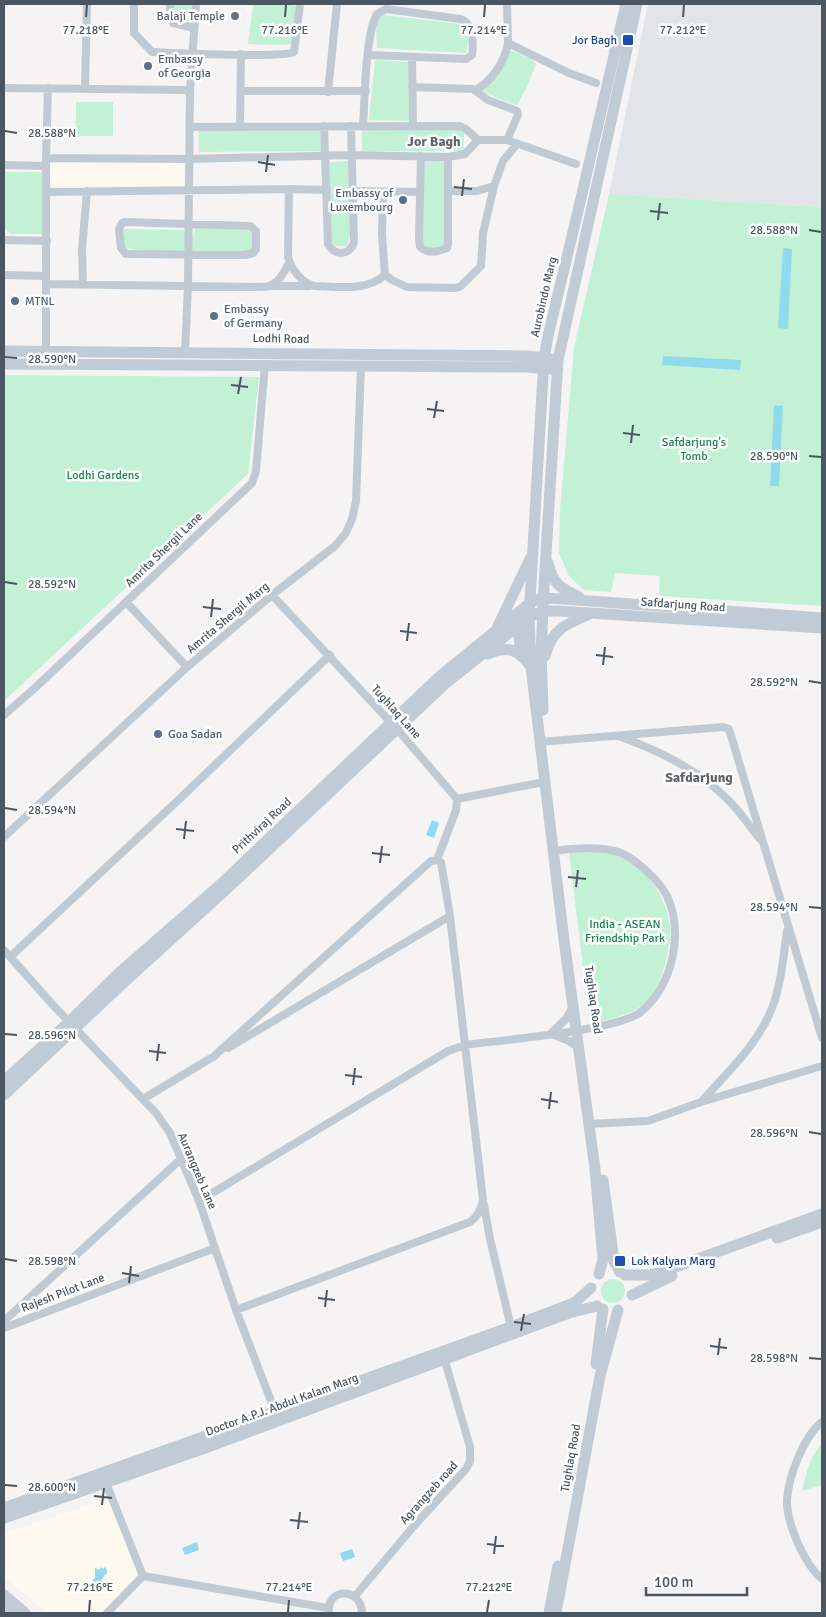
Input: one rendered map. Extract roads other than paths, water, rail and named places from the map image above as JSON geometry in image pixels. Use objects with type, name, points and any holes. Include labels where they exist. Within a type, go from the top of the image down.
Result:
[{"type":"main road","points":[[544,598],[557,365],[629,66],[627,8],[649,8]]},
{"type":"main road","name":"Aurobindo Marg","points":[[529,617],[544,363],[548,336],[627,8]]},
{"type":"main road","points":[[566,209],[578,211]]},
{"type":"main road","name":"Lodhi Road","points":[[4,351],[528,356],[544,363],[557,365]]},
{"type":"main road","name":"Lodhi Road","points":[[4,364],[265,364],[517,367],[544,363]]},
{"type":"main road","points":[[496,629],[532,552]]},
{"type":"main road","points":[[546,557],[550,572],[556,583],[570,593],[587,600]]},
{"type":"main road","name":"Prithviraj Road","points":[[4,1081],[121,985],[232,886],[395,726],[439,677],[531,602],[544,598]]},
{"type":"main road","name":"Safdarjung Road","points":[[544,598],[587,600],[656,611],[822,628]]},
{"type":"main road","name":"Tughlaq Road","points":[[536,667],[544,598]]},
{"type":"main road","name":"Prithviraj Road","points":[[395,726],[509,632],[529,617],[543,611]]},
{"type":"main road","name":"Safdarjung Road","points":[[543,611],[592,613],[656,611],[822,618]]},
{"type":"main road","points":[[480,657],[495,650],[507,648],[513,650],[536,667],[558,630],[573,620],[592,613]]},
{"type":"main road","name":"Tughlaq Road","points":[[529,617],[536,667],[544,782],[556,851],[573,1007],[580,1029],[579,1048],[593,1124],[603,1259],[599,1274]]},
{"type":"main road","points":[[518,626],[521,656]]},
{"type":"main road","name":"Tughlaq Road","points":[[542,741],[593,1124],[614,1261],[622,1274]]},
{"type":"main road","name":"Prithviraj Road","points":[[4,1095],[72,1026]]},
{"type":"main road","points":[[600,1308],[592,1298],[591,1288],[592,1283],[599,1274],[611,1270],[622,1274],[649,1275],[659,1273],[822,1214]]},
{"type":"main road","points":[[568,1310],[600,1308],[610,1311],[618,1310],[625,1306],[632,1295],[663,1279],[822,1222]]},
{"type":"main road","points":[[622,1274],[630,1283],[632,1295]]},
{"type":"main road","points":[[568,1310],[591,1288]]},
{"type":"main road","name":"Tughlaq Road","points":[[549,1613],[595,1375],[600,1308]]},
{"type":"main road","name":"Doctor A.P.J. Abdul Kalam Marg","points":[[4,1518],[106,1483],[511,1327],[568,1310]]},
{"type":"main road","name":"Doctor A.P.J. Abdul Kalam Marg","points":[[4,1508],[277,1416],[322,1404],[445,1361],[568,1310]]},
{"type":"main road","name":"Tughlaq Road","points":[[556,1613],[600,1376],[618,1310]]},
{"type":"main road","points":[[4,1596],[25,1613]]},
{"type":"main road","points":[[4,1606],[12,1613]]},
{"type":"street","points":[[85,88],[87,4]]},
{"type":"street","points":[[134,4],[134,33],[151,52],[241,54],[289,54],[294,52],[300,4]]},
{"type":"street","points":[[170,4],[170,16],[173,23],[194,28]]},
{"type":"street","points":[[185,352],[188,286],[190,90],[196,4]]},
{"type":"street","points":[[328,92],[337,4]]},
{"type":"street","points":[[421,14],[422,4]]},
{"type":"street","points":[[412,87],[476,90],[487,84],[506,56],[508,43],[507,4]]},
{"type":"street","points":[[363,126],[369,55],[374,19],[381,10],[386,9],[460,19],[468,23],[472,42],[472,55],[466,59],[369,55]]},
{"type":"street","points":[[508,43],[569,73],[596,83]]},
{"type":"street","points":[[240,126],[241,54]]},
{"type":"street","points":[[412,57],[414,126]]},
{"type":"street","points":[[4,88],[190,90]]},
{"type":"street","points":[[46,351],[48,88]]},
{"type":"street","points":[[476,90],[488,100],[517,111],[518,115],[507,140]]},
{"type":"street","points":[[241,91],[366,92]]},
{"type":"street","points":[[190,126],[460,126],[478,140],[507,140],[576,164]]},
{"type":"street","points":[[324,126],[328,244],[331,250],[342,253],[348,252],[354,242],[351,126]]},
{"type":"street","points":[[4,165],[46,162],[351,155],[448,157],[465,154],[478,140]]},
{"type":"street","points":[[383,192],[383,241],[386,275],[407,287],[449,290],[461,286],[481,266],[483,234],[494,186],[503,161],[517,144]]},
{"type":"street","points":[[421,156],[420,247],[427,251],[439,251],[447,248],[448,244],[448,157]]},
{"type":"street","points":[[448,191],[481,191],[494,186]]},
{"type":"street","points":[[289,189],[287,250],[289,264],[304,281],[312,286]]},
{"type":"street","points":[[47,192],[326,190]]},
{"type":"street","points":[[352,191],[420,192]]},
{"type":"street","points":[[83,284],[82,250],[86,192]]},
{"type":"street","points":[[125,222],[250,226],[254,228],[257,234],[256,250],[250,255],[188,255],[126,254],[121,248],[119,229],[122,223],[125,222]]},
{"type":"street","points":[[4,240],[46,241]]},
{"type":"street","points":[[271,286],[280,278],[289,264]]},
{"type":"street","points":[[4,275],[83,284],[361,286],[377,282],[386,275]]},
{"type":"street","name":"Amrita Shergil Lane","points":[[4,715],[252,483],[256,471],[265,364]]},
{"type":"street","name":"Amrita Shergil Marg","points":[[4,838],[187,667],[272,595],[335,546],[346,533],[356,502],[361,366]]},
{"type":"street","name":"Tughlaq Lane","points":[[272,595],[395,726],[457,799]]},
{"type":"street","points":[[126,602],[187,667]]},
{"type":"street","points":[[10,957],[165,813],[330,655]]},
{"type":"street","points":[[542,741],[726,728],[730,732],[822,1038]]},
{"type":"street","points":[[618,736],[674,759],[699,774],[734,805],[763,842]]},
{"type":"street","points":[[438,860],[456,810],[457,799],[544,782]]},
{"type":"street","points":[[199,1201],[448,1051],[465,1045],[550,1034],[619,1022],[642,1012],[667,978],[673,956],[675,934],[673,914],[667,896],[655,878],[632,858],[619,852],[602,849],[556,851]]},
{"type":"street","points":[[438,860],[442,865],[450,916],[483,1200],[490,1239],[511,1327]]},
{"type":"street","points":[[213,1057],[431,861],[438,860]]},
{"type":"street","points":[[143,1099],[450,916]]},
{"type":"street","points":[[701,1102],[744,1055],[770,1013],[782,971],[788,926]]},
{"type":"street","name":"Aurangzeb Lane","points":[[4,950],[72,1026],[156,1113],[170,1133],[199,1201],[236,1310],[277,1416]]},
{"type":"street","points":[[550,1034],[566,1019],[573,1007]]},
{"type":"street","points":[[550,1034],[569,1041],[579,1048]]},
{"type":"street","points":[[593,1124],[648,1121],[701,1102],[822,1066]]},
{"type":"street","points":[[4,1322],[181,1159]]},
{"type":"street","points":[[236,1310],[470,1222],[482,1210],[483,1200]]},
{"type":"street","name":"Rajesh Pilot Lane","points":[[4,1328],[215,1248]]},
{"type":"street","name":"Agrangzeb road","points":[[355,1596],[413,1527],[466,1469],[470,1461],[470,1447],[445,1361]]},
{"type":"street","points":[[822,1422],[814,1428],[798,1459],[787,1499],[790,1516],[801,1551],[814,1572],[822,1579]]},
{"type":"street","points":[[106,1483],[143,1576]]},
{"type":"street","points":[[143,1576],[328,1610],[330,1602],[335,1596],[347,1593],[355,1596],[362,1606],[362,1613]]},
{"type":"street","points":[[107,1613],[143,1576]]},
{"type":"water","points":[[783,248],[792,249],[788,329],[778,328]]},
{"type":"water","points":[[663,356],[741,360],[740,370],[662,365]]},
{"type":"water","points":[[774,405],[783,406],[779,486],[770,486]]},
{"type":"water","points":[[432,820],[439,823],[434,838],[426,835]]},
{"type":"water","points":[[197,1542],[199,1550],[185,1555],[182,1548]]},
{"type":"water","points":[[352,1549],[355,1557],[343,1561],[340,1553]]},
{"type":"water","points":[[101,1567],[103,1569],[105,1567],[107,1573],[101,1583],[94,1585],[91,1582],[95,1578],[95,1568],[99,1570]]},
{"type":"place","name":"Balaji Temple","points":[[235,16]]},
{"type":"place","name":"Jor Bagh","points":[[628,40]]},
{"type":"place","name":"Embassy of Georgia","points":[[148,66]]},
{"type":"place","name":"Embassy of Luxembourg","points":[[403,200]]},
{"type":"place","name":"MTNL","points":[[15,301]]},
{"type":"place","name":"Embassy of Germany","points":[[214,316]]},
{"type":"place","name":"Goa Sadan","points":[[158,734]]},
{"type":"place","name":"Lok Kalyan Marg","points":[[620,1261]]},
{"type":"district","name":"Jor Bagh","points":[[434,141]]},
{"type":"district","name":"Safdarjung","points":[[699,777]]},
{"type":"park label","name":"Safdarjung's Tomb","points":[[694,449]]},
{"type":"park label","name":"Lodhi Gardens","points":[[103,475]]},
{"type":"park label","name":"India - ASEAN Friendship Park","points":[[625,931]]}]
